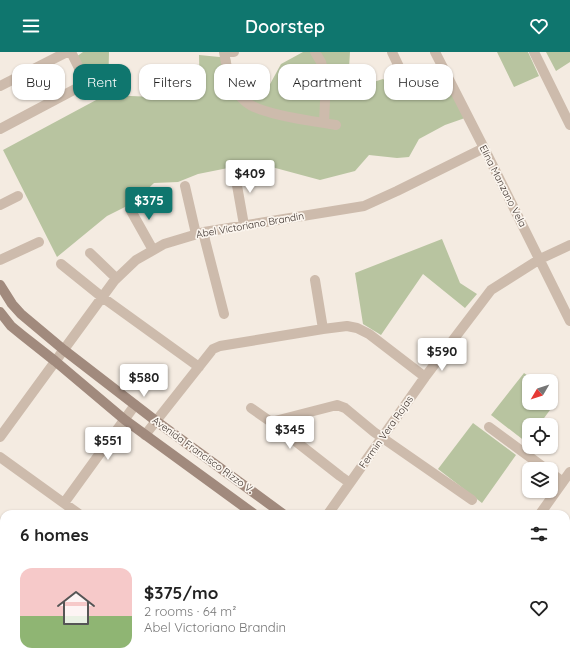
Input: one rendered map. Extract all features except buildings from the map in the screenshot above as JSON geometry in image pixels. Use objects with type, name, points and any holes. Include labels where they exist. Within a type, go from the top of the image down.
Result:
[{"type":"main road","name":"Avenida Francisco Rizzo V.","points":[[0,285],[12,304],[21,314],[64,350],[156,421],[278,510]]},
{"type":"main road","name":"Avenida Francisco Rizzo V.","points":[[0,312],[11,326],[56,361],[125,420],[248,510]]},
{"type":"street","points":[[0,86],[67,52]]},
{"type":"street","points":[[0,129],[83,86],[86,82],[71,52]]},
{"type":"street","points":[[224,52],[226,67],[231,81],[245,102],[256,108],[274,113],[336,126]]},
{"type":"street","points":[[315,52],[321,62],[326,80],[324,123]]},
{"type":"street","points":[[392,52],[398,64]]},
{"type":"street","name":"Elina Manzano Vela","points":[[435,52],[570,321]]},
{"type":"street","points":[[534,52],[570,124]]},
{"type":"street","name":"Abel Victoriano Brandin","points":[[0,437],[116,278],[136,260],[164,244],[200,233],[364,206],[484,148]]},
{"type":"street","points":[[235,174],[244,225]]},
{"type":"street","points":[[185,186],[200,233],[205,240],[224,314]]},
{"type":"street","points":[[0,205],[18,196]]},
{"type":"street","points":[[130,209],[153,250]]},
{"type":"street","points":[[0,260],[39,242]]},
{"type":"street","name":"Fermin Vera Rojas","points":[[331,510],[425,377],[491,290],[540,259],[570,245]]},
{"type":"street","points":[[90,253],[116,278]]},
{"type":"street","points":[[62,264],[102,297],[199,367]]},
{"type":"street","points":[[315,280],[323,329]]},
{"type":"street","points":[[145,435],[213,349],[220,346],[347,326],[358,328],[369,334],[425,377]]},
{"type":"street","points":[[64,503],[135,405]]},
{"type":"street","points":[[271,422],[337,405],[345,408],[382,437],[472,500]]},
{"type":"street","points":[[251,408],[350,483]]},
{"type":"street","points":[[490,427],[537,462]]},
{"type":"street","points":[[0,457],[74,510]]},
{"type":"street","points":[[543,510],[570,472]]},
{"type":"street","points":[[558,478],[563,482]]},
{"type":"green space","points":[[83,52],[109,52],[109,64],[80,64],[76,57]]},
{"type":"green space","points":[[303,52],[350,52],[349,64],[281,64]]},
{"type":"green space","points":[[497,52],[528,52],[539,76],[514,87]]},
{"type":"green space","points":[[546,52],[570,52],[570,62],[556,71]]},
{"type":"green space","points":[[199,55],[230,58],[231,64],[214,64],[214,100],[270,100],[270,84],[278,70],[278,100],[376,100],[376,81],[383,79],[384,100],[453,100],[453,94],[465,118],[445,125],[419,139],[409,157],[397,158],[369,155],[355,171],[320,180],[268,166],[238,166],[198,174],[178,182],[154,183],[133,203],[107,216],[57,257],[3,150],[96,100],[131,100],[131,96],[139,96],[139,100],[206,100],[206,64],[199,64]]},
{"type":"green space","points":[[442,239],[460,283],[477,294],[465,308],[423,274],[381,335],[363,324],[355,273]]},
{"type":"green space","points":[[522,376],[522,410],[550,410],[544,418],[522,418],[522,439],[491,415]]},
{"type":"green space","points":[[473,423],[516,455],[482,503],[438,469]]}]
